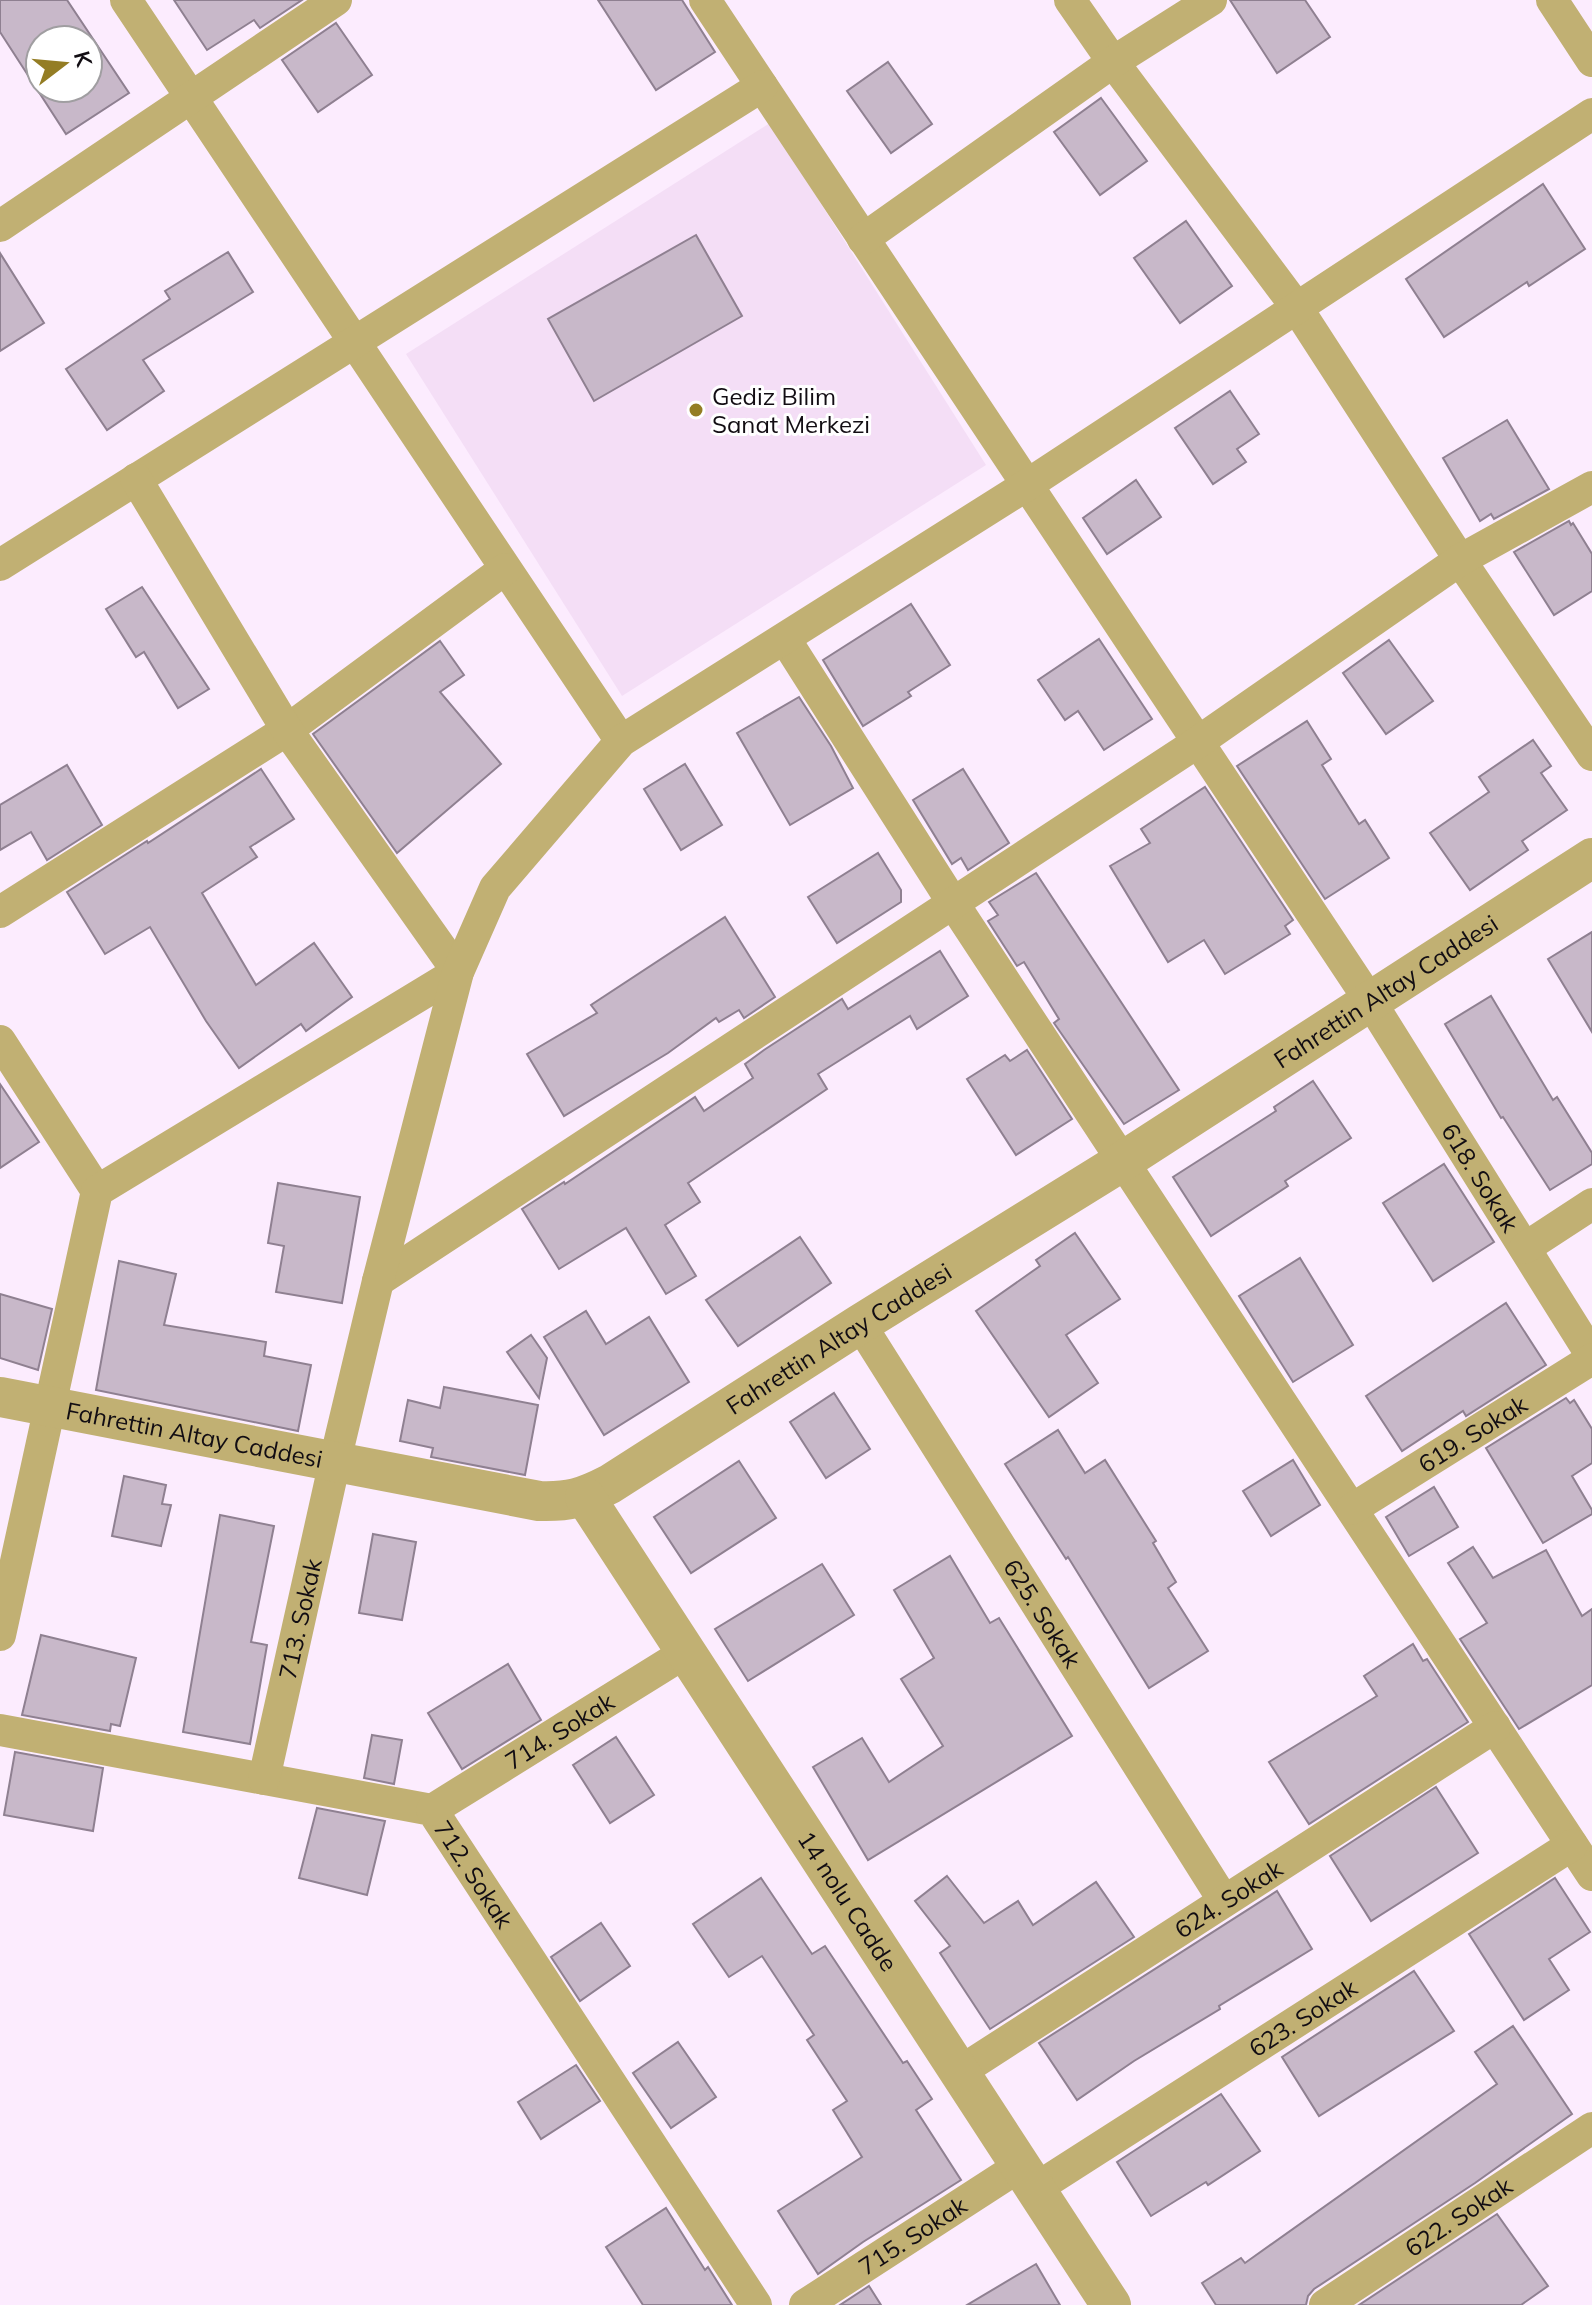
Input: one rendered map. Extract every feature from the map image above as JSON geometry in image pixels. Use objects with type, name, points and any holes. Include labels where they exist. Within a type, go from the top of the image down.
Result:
[{"type":"street","points":[[126,0],[621,741]]},
{"type":"street","points":[[0,226],[336,0]]},
{"type":"street","name":"618. Sokak","points":[[705,0],[1370,1001],[1592,1357]]},
{"type":"street","points":[[1070,0],[1297,308],[1460,560],[1592,755]]},
{"type":"street","points":[[863,239],[1113,62],[1211,0]]},
{"type":"street","points":[[1552,0],[1592,61]]},
{"type":"street","points":[[0,565],[762,86]]},
{"type":"street","name":"713. Sokak","points":[[264,1779],[378,1281],[458,972],[495,888],[621,741],[1027,485],[1592,114]]},
{"type":"street","points":[[97,1191],[458,972],[287,730],[136,479]]},
{"type":"street","points":[[378,1281],[1198,742],[1460,560],[1592,487]]},
{"type":"street","points":[[0,912],[287,730],[505,569]]},
{"type":"street","points":[[785,639],[953,903],[1592,1875]]},
{"type":"street","name":"Fahrettin Altay Caddesi","points":[[0,1397],[539,1501],[564,1502],[585,1497],[1123,1161],[1592,858]]},
{"type":"street","points":[[0,1041],[97,1191],[0,1635]]},
{"type":"street","points":[[1525,1248],[1592,1204]]},
{"type":"street","name":"625. Sokak","points":[[860,1324],[1224,1901]]},
{"type":"street","name":"619. Sokak","points":[[1352,1509],[1592,1357]]},
{"type":"street","name":"14 nolu Cadde","points":[[585,1497],[1111,2305]]},
{"type":"street","name":"714. Sokak","points":[[432,1810],[688,1651]]},
{"type":"street","name":"624. Sokak","points":[[961,2071],[1495,1727]]},
{"type":"street","name":"712. Sokak","points":[[0,1730],[432,1810],[756,2305]]},
{"type":"street","name":"623. Sokak","points":[[1027,2178],[1572,1845]]},
{"type":"street","name":"622. Sokak","points":[[1325,2305],[1592,2128]]},
{"type":"street","name":"715. Sokak","points":[[805,2305],[1027,2178]]},
{"type":"shaded area","name":"Gediz Bilim Sanat Merkezi","points":[[770,123],[986,465],[622,696],[406,354]]},
{"type":"building","points":[[0,0],[67,0],[83,24],[24,24],[24,69],[0,32]]},
{"type":"building","points":[[174,0],[302,0],[260,28],[254,20],[207,50]]},
{"type":"building","points":[[598,0],[682,0],[715,52],[656,90]]},
{"type":"building","points":[[1230,0],[1305,0],[1330,37],[1277,73]]},
{"type":"building","points":[[336,23],[372,75],[318,112],[282,60]]},
{"type":"building","points":[[104,56],[129,93],[66,134],[47,104],[104,104]]},
{"type":"building","points":[[888,62],[932,124],[891,153],[847,91]]},
{"type":"building","points":[[1101,98],[1147,161],[1100,195],[1054,132]]},
{"type":"building","points":[[1543,184],[1585,249],[1529,286],[1527,282],[1444,337],[1406,279]]},
{"type":"building","points":[[1186,221],[1232,286],[1180,323],[1134,258]]},
{"type":"building","points":[[696,235],[742,316],[594,401],[548,319]]},
{"type":"building","points":[[228,252],[253,292],[143,360],[164,391],[107,430],[66,369],[170,299],[165,291]]},
{"type":"building","points":[[0,253],[44,323],[0,351]]},
{"type":"building","points":[[1230,391],[1259,434],[1237,449],[1246,462],[1213,484],[1175,428]]},
{"type":"building","points":[[1507,420],[1549,489],[1494,519],[1491,514],[1480,521],[1443,458]]},
{"type":"building","points":[[1136,480],[1161,517],[1107,554],[1083,518]]},
{"type":"building","points":[[1569,521],[1592,554],[1592,591],[1554,615],[1514,552]]},
{"type":"building","points":[[142,587],[209,689],[178,708],[144,652],[136,657],[106,609]]},
{"type":"building","points":[[911,604],[950,665],[908,692],[911,696],[863,726],[823,660]]},
{"type":"building","points":[[1099,639],[1152,719],[1104,750],[1078,711],[1065,720],[1038,680]]},
{"type":"building","points":[[1389,640],[1433,701],[1386,734],[1343,673]]},
{"type":"building","points":[[440,641],[464,675],[440,692],[501,764],[397,853],[313,734]]},
{"type":"building","points":[[799,697],[831,746],[853,788],[790,825],[737,733]]},
{"type":"building","points":[[1307,721],[1331,759],[1322,765],[1359,824],[1365,820],[1389,858],[1325,899],[1237,766]]},
{"type":"building","points":[[1533,740],[1551,766],[1541,773],[1567,810],[1522,841],[1528,850],[1470,890],[1430,833],[1489,792],[1479,777]]},
{"type":"building","points":[[685,764],[722,825],[681,850],[644,789]]},
{"type":"building","points":[[67,765],[102,825],[47,860],[31,832],[0,850],[0,805]]},
{"type":"building","points":[[261,769],[294,819],[250,847],[257,857],[202,893],[256,985],[314,943],[352,997],[306,1031],[301,1024],[239,1068],[206,1021],[150,927],[105,954],[67,892]]},
{"type":"building","points":[[963,769],[1009,843],[968,870],[961,858],[952,864],[913,800]]},
{"type":"building","points":[[1205,787],[1293,920],[1285,926],[1290,934],[1225,974],[1204,940],[1168,962],[1110,866],[1150,843],[1141,829]]},
{"type":"building","points":[[878,853],[901,890],[901,902],[837,943],[808,897]]},
{"type":"building","points":[[1036,873],[1179,1090],[1124,1124],[1054,1023],[1059,1019],[1024,962],[1017,966],[988,921],[998,915],[989,902]]},
{"type":"building","points":[[725,917],[775,997],[744,1018],[739,1010],[719,1022],[716,1018],[668,1053],[564,1116],[527,1054],[597,1013],[591,1005]]},
{"type":"building","points":[[1592,932],[1592,1032],[1548,959]]},
{"type":"building","points":[[940,951],[968,996],[917,1029],[910,1016],[818,1074],[827,1089],[688,1183],[700,1202],[665,1225],[696,1276],[666,1294],[626,1228],[559,1269],[522,1209],[695,1097],[704,1111],[753,1078],[745,1064],[764,1050],[842,999],[848,1009]]},
{"type":"building","points":[[1491,996],[1553,1100],[1557,1097],[1592,1153],[1592,1164],[1550,1190],[1501,1118],[1445,1024]]},
{"type":"building","points":[[1027,1050],[1072,1119],[1016,1155],[967,1079],[1005,1055],[1010,1061]]},
{"type":"building","points":[[1313,1081],[1351,1138],[1285,1181],[1288,1186],[1211,1236],[1173,1177],[1276,1111],[1274,1107]]},
{"type":"building","points":[[0,1084],[39,1142],[0,1168]]},
{"type":"building","points":[[1444,1164],[1494,1242],[1433,1281],[1383,1203]]},
{"type":"building","points":[[278,1183],[360,1197],[342,1303],[276,1292],[284,1246],[268,1243]]},
{"type":"building","points":[[1075,1233],[1120,1299],[1066,1335],[1098,1383],[1049,1417],[976,1311],[1040,1266],[1036,1260]]},
{"type":"building","points":[[800,1237],[831,1283],[738,1346],[706,1300]]},
{"type":"building","points":[[1300,1258],[1353,1345],[1293,1382],[1239,1296]]},
{"type":"building","points":[[119,1261],[176,1274],[164,1325],[266,1342],[264,1356],[311,1365],[298,1431],[96,1390]]},
{"type":"building","points":[[0,1294],[52,1309],[38,1370],[0,1358]]},
{"type":"building","points":[[1506,1303],[1546,1365],[1466,1416],[1463,1411],[1402,1451],[1366,1396]]},
{"type":"building","points":[[586,1311],[606,1344],[649,1317],[689,1382],[604,1435],[544,1337]]},
{"type":"building","points":[[531,1335],[547,1358],[539,1398],[507,1352]]},
{"type":"building","points":[[444,1387],[538,1405],[525,1475],[431,1457],[433,1448],[400,1441],[408,1400],[440,1408]]},
{"type":"building","points":[[834,1393],[870,1449],[826,1478],[790,1422]]},
{"type":"building","points":[[1566,1398],[1570,1403],[1574,1400],[1592,1429],[1592,1463],[1572,1476],[1592,1514],[1543,1543],[1486,1448]]},
{"type":"building","points":[[1058,1430],[1085,1473],[1105,1460],[1156,1541],[1153,1543],[1176,1582],[1168,1588],[1208,1651],[1149,1688],[1068,1557],[1066,1559],[1005,1464]]},
{"type":"building","points":[[1293,1460],[1320,1505],[1271,1536],[1243,1491]]},
{"type":"building","points":[[739,1461],[776,1518],[691,1573],[654,1517]]},
{"type":"building","points":[[124,1476],[166,1485],[162,1504],[171,1505],[161,1546],[112,1536]]},
{"type":"building","points":[[1434,1487],[1458,1527],[1409,1556],[1386,1517]]},
{"type":"building","points":[[220,1515],[274,1526],[251,1642],[267,1645],[250,1744],[183,1732]]},
{"type":"building","points":[[373,1534],[416,1542],[402,1620],[359,1613]]},
{"type":"building","points":[[1473,1547],[1493,1578],[1546,1550],[1582,1616],[1592,1609],[1592,1685],[1519,1729],[1460,1639],[1487,1623],[1448,1563]]},
{"type":"building","points":[[950,1556],[990,1623],[999,1618],[1072,1736],[868,1860],[813,1767],[862,1738],[889,1782],[943,1746],[901,1679],[934,1658],[894,1590]]},
{"type":"building","points":[[822,1564],[854,1615],[748,1681],[715,1629]]},
{"type":"building","points":[[41,1635],[136,1658],[120,1726],[111,1724],[110,1731],[22,1715]]},
{"type":"building","points":[[1413,1644],[1423,1661],[1427,1659],[1468,1722],[1309,1824],[1269,1762],[1377,1696],[1364,1676]]},
{"type":"building","points":[[508,1664],[541,1720],[462,1769],[428,1713]]},
{"type":"building","points":[[372,1735],[402,1740],[394,1784],[364,1778]]},
{"type":"building","points":[[616,1737],[654,1795],[610,1823],[573,1765]]},
{"type":"building","points":[[15,1752],[103,1768],[93,1831],[4,1815]]},
{"type":"building","points":[[1436,1787],[1478,1853],[1371,1921],[1330,1856]]},
{"type":"building","points":[[317,1808],[385,1821],[367,1895],[299,1878]]},
{"type":"building","points":[[947,1876],[984,1923],[1018,1901],[1033,1925],[1096,1882],[1134,1937],[990,2029],[940,1953],[950,1946],[915,1901]]},
{"type":"building","points":[[761,1878],[812,1954],[825,1946],[903,2063],[907,2061],[932,2099],[916,2110],[961,2180],[818,2274],[778,2211],[862,2157],[833,2110],[847,2101],[807,2040],[814,2035],[762,1956],[729,1977],[693,1924]]},
{"type":"building","points":[[1555,1878],[1590,1932],[1549,1959],[1569,1990],[1524,2020],[1469,1934]]},
{"type":"building","points":[[1277,1891],[1312,1949],[1077,2100],[1039,2043]]},
{"type":"building","points":[[601,1923],[630,1966],[580,2001],[551,1957]]},
{"type":"building","points":[[1414,1971],[1454,2031],[1319,2116],[1282,2057]]},
{"type":"building","points":[[1513,2026],[1572,2114],[1475,2183],[1314,2289],[1306,2305],[1216,2305],[1202,2283],[1241,2258],[1245,2263],[1497,2084],[1475,2052]]},
{"type":"building","points":[[678,2042],[716,2097],[671,2128],[633,2073]]},
{"type":"building","points":[[576,2065],[600,2101],[541,2139],[518,2102]]},
{"type":"building","points":[[1221,2094],[1260,2151],[1208,2185],[1206,2182],[1151,2216],[1117,2162]]},
{"type":"building","points":[[666,2208],[705,2270],[708,2267],[732,2305],[643,2305],[606,2247]]},
{"type":"building","points":[[1497,2214],[1548,2286],[1521,2305],[1359,2305]]},
{"type":"building","points":[[1036,2264],[1060,2305],[967,2305]]},
{"type":"building","points":[[869,2286],[881,2305],[840,2305]]},
{"type":"place","name":"Gediz Bilim Sanat Merkezi","points":[[696,410]]}]
